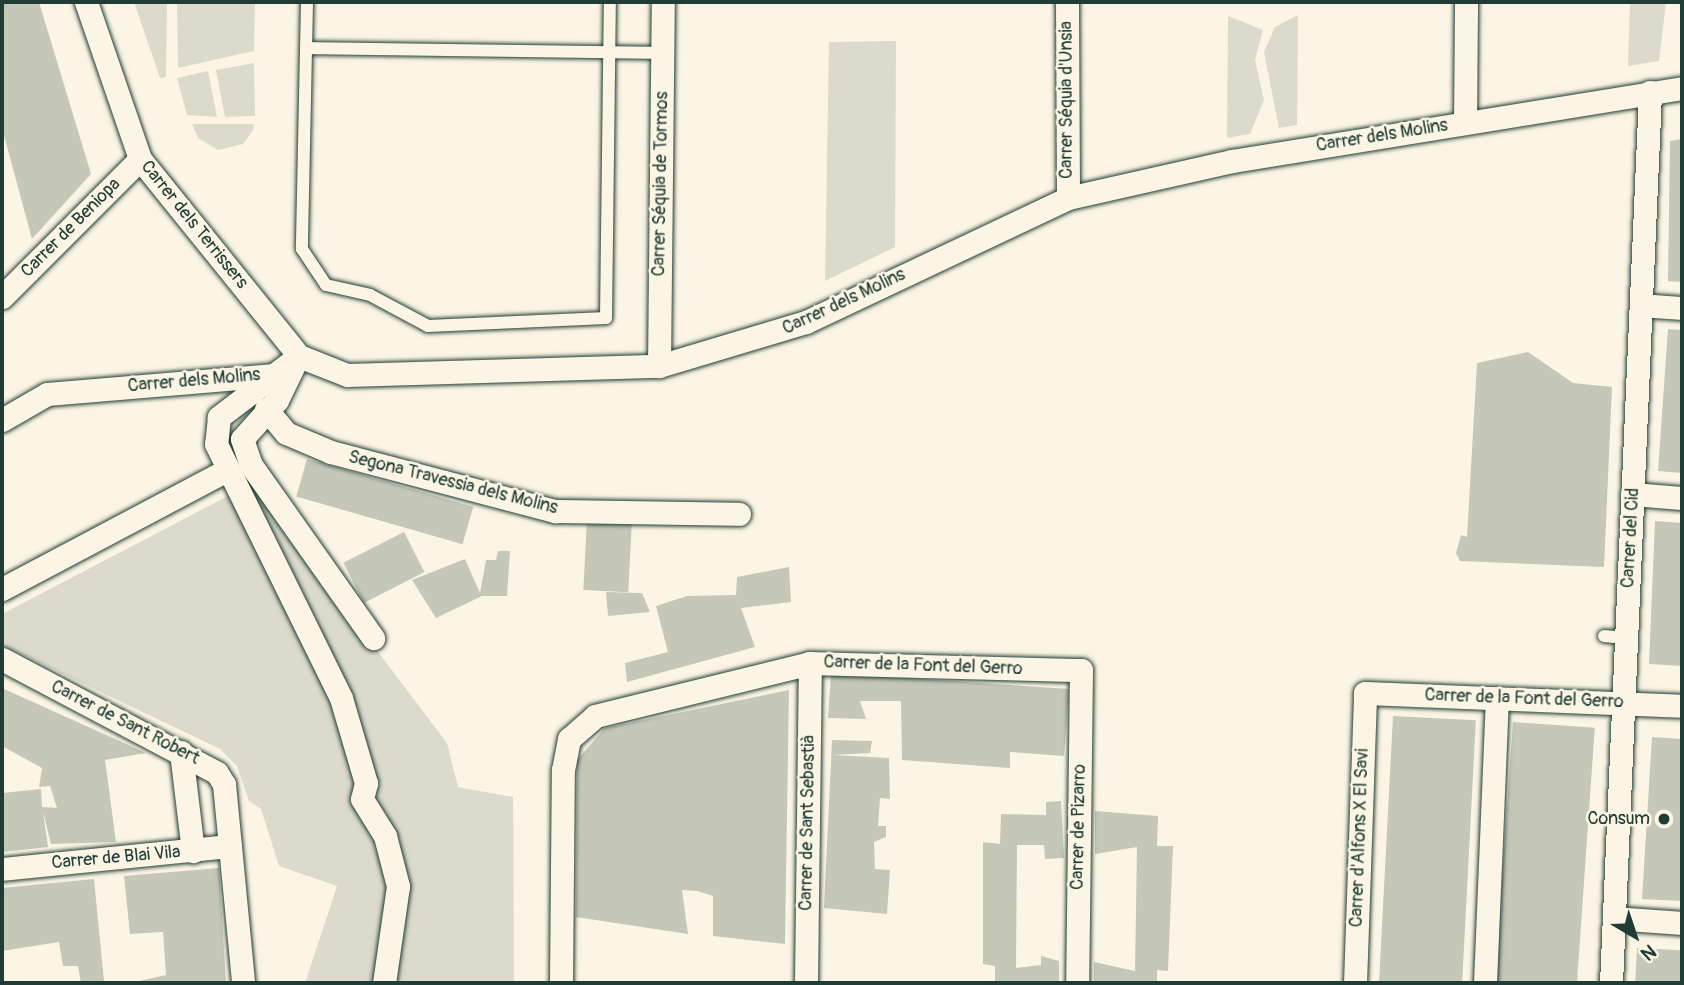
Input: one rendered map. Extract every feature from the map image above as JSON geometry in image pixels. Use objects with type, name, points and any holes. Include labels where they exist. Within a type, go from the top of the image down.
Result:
[{"type":"street","name":"Carrer dels Terrissers","points":[[86,2],[140,159],[299,356]]},
{"type":"street","name":"Carrer Séquia de Tormos","points":[[659,366],[663,2]]},
{"type":"street","name":"Carrer Séquia d'Unsia","points":[[1067,2],[1068,198]]},
{"type":"street","points":[[1465,122],[1466,2]]},
{"type":"street","name":"Carrer dels Molins","points":[[2,420],[47,394],[271,375],[299,356],[347,375],[402,378],[659,366],[806,322],[1068,198],[1233,161],[1682,88]]},
{"type":"street","name":"Carrer del Cid","points":[[1611,983],[1623,703],[1615,637],[1632,494],[1650,92]]},
{"type":"street","name":"Carrer de Beniopa","points":[[2,297],[140,159]]},
{"type":"street","points":[[1641,305],[1682,308]]},
{"type":"street","points":[[299,356],[267,410],[242,439],[251,465],[373,638]]},
{"type":"street","points":[[271,375],[219,417],[216,444],[341,698],[366,783],[362,799],[385,836],[398,886],[384,983]]},
{"type":"street","name":"Segona Travessia dels Molins","points":[[267,410],[286,433],[331,452],[555,512],[739,514]]},
{"type":"street","points":[[2,589],[227,470]]},
{"type":"street","points":[[1632,494],[1682,498]]},
{"type":"street","name":"Carrer de Sant Robert","points":[[2,659],[180,752],[224,784],[243,983]]},
{"type":"street","name":"Carrer de la Font del Gerro","points":[[562,983],[563,770],[569,738],[595,716],[810,663],[1081,670]]},
{"type":"street","name":"Carrer de Sant Sebastià","points":[[806,983],[810,663]]},
{"type":"street","name":"Carrer de Pizarro","points":[[1077,983],[1081,670]]},
{"type":"street","name":"Carrer de la Font del Gerro","points":[[1365,693],[1682,706]]},
{"type":"street","name":"Carrer d'Alfons X El Savi","points":[[1355,983],[1365,693]]},
{"type":"street","points":[[1485,983],[1497,698]]},
{"type":"street","points":[[180,752],[193,851]]},
{"type":"street","name":"Carrer de Blai Vila","points":[[2,869],[230,846]]},
{"type":"street","points":[[1614,918],[1682,923]]},
{"type":"lane","points":[[307,2],[302,249],[326,285],[370,295],[428,326],[606,318],[610,2]]},
{"type":"lane","points":[[306,48],[662,53]]},
{"type":"shaded area","points":[[134,2],[167,2],[166,77],[160,78]]},
{"type":"shaded area","points":[[177,2],[255,2],[254,51],[178,68]]},
{"type":"shaded area","points":[[1630,2],[1666,2],[1659,61],[1628,66]]},
{"type":"shaded area","points":[[1298,15],[1297,125],[1279,128],[1264,52],[1275,27]]},
{"type":"shaded area","points":[[1228,16],[1263,30],[1255,60],[1264,100],[1250,134],[1227,138]]},
{"type":"shaded area","points":[[896,41],[895,247],[825,281],[829,42]]},
{"type":"shaded area","points":[[254,63],[255,116],[225,117],[216,70]]},
{"type":"shaded area","points":[[208,71],[217,117],[187,115],[177,78]]},
{"type":"shaded area","points":[[192,124],[254,124],[243,144],[218,150],[198,138]]},
{"type":"shaded area","points":[[251,484],[447,743],[458,787],[513,797],[514,983],[305,983],[337,886],[279,866],[261,809],[249,801],[237,766],[220,749],[2,645],[2,614]]},
{"type":"building","points":[[2,2],[39,2],[91,174],[32,239],[2,128]]},
{"type":"building","points":[[1682,139],[1682,282],[1668,281],[1670,141]]},
{"type":"building","points":[[1668,329],[1682,330],[1682,473],[1658,471]]},
{"type":"building","points":[[1528,352],[1573,383],[1612,387],[1604,567],[1460,561],[1456,553],[1461,535],[1467,537],[1477,363]]},
{"type":"building","points":[[307,459],[473,507],[463,544],[296,496]]},
{"type":"building","points":[[587,519],[632,521],[628,592],[583,590]]},
{"type":"building","points":[[1655,521],[1682,523],[1682,666],[1649,664]]},
{"type":"building","points":[[404,532],[424,572],[364,603],[343,563]]},
{"type":"building","points":[[498,551],[510,551],[507,596],[482,596],[436,618],[412,580],[465,559],[480,593],[486,560],[496,560]]},
{"type":"building","points":[[789,567],[791,602],[741,608],[755,647],[627,682],[625,663],[668,652],[656,606],[687,596],[736,595],[737,577]]},
{"type":"building","points":[[606,592],[642,593],[650,612],[608,616]]},
{"type":"building","points":[[831,673],[1069,689],[1064,756],[1010,752],[1010,768],[902,760],[901,701],[860,701],[866,719],[828,718]]},
{"type":"building","points":[[2,688],[146,753],[105,760],[116,842],[51,844],[43,812],[48,847],[2,852],[2,793],[41,789],[42,807],[57,808],[50,786],[39,787],[42,768],[2,746]]},
{"type":"building","points":[[789,690],[785,944],[713,936],[713,896],[698,891],[682,890],[688,934],[576,917],[577,760],[605,728]]},
{"type":"building","points":[[1393,716],[1476,720],[1462,983],[1379,983]]},
{"type":"building","points":[[1513,722],[1595,728],[1577,983],[1495,982]]},
{"type":"building","name":"Consum","points":[[1652,737],[1682,739],[1682,901],[1642,899]]},
{"type":"building","points":[[832,740],[872,741],[870,753],[833,755],[889,758],[890,799],[880,798],[878,826],[886,826],[886,837],[874,842],[875,869],[890,870],[887,914],[824,908]]},
{"type":"building","points":[[1061,801],[1064,858],[1045,859],[1044,845],[1017,845],[1016,968],[1041,965],[1041,956],[1059,961],[1059,983],[995,983],[995,966],[983,964],[983,842],[1000,844],[1001,814],[1046,815],[1046,802]]},
{"type":"building","points":[[1095,811],[1158,816],[1157,846],[1173,846],[1168,971],[1157,970],[1157,983],[1094,983],[1094,962],[1135,971],[1137,847],[1095,854]]},
{"type":"building","points":[[219,868],[226,983],[130,983],[166,975],[163,932],[130,934],[124,876]]},
{"type":"building","points":[[94,879],[104,981],[81,983],[78,966],[63,966],[59,942],[2,951],[2,888]]},
{"type":"building","points":[[1637,948],[1682,950],[1680,983],[1635,983]]},
{"type":"place","name":"Consum","points":[[1664,819]]}]
